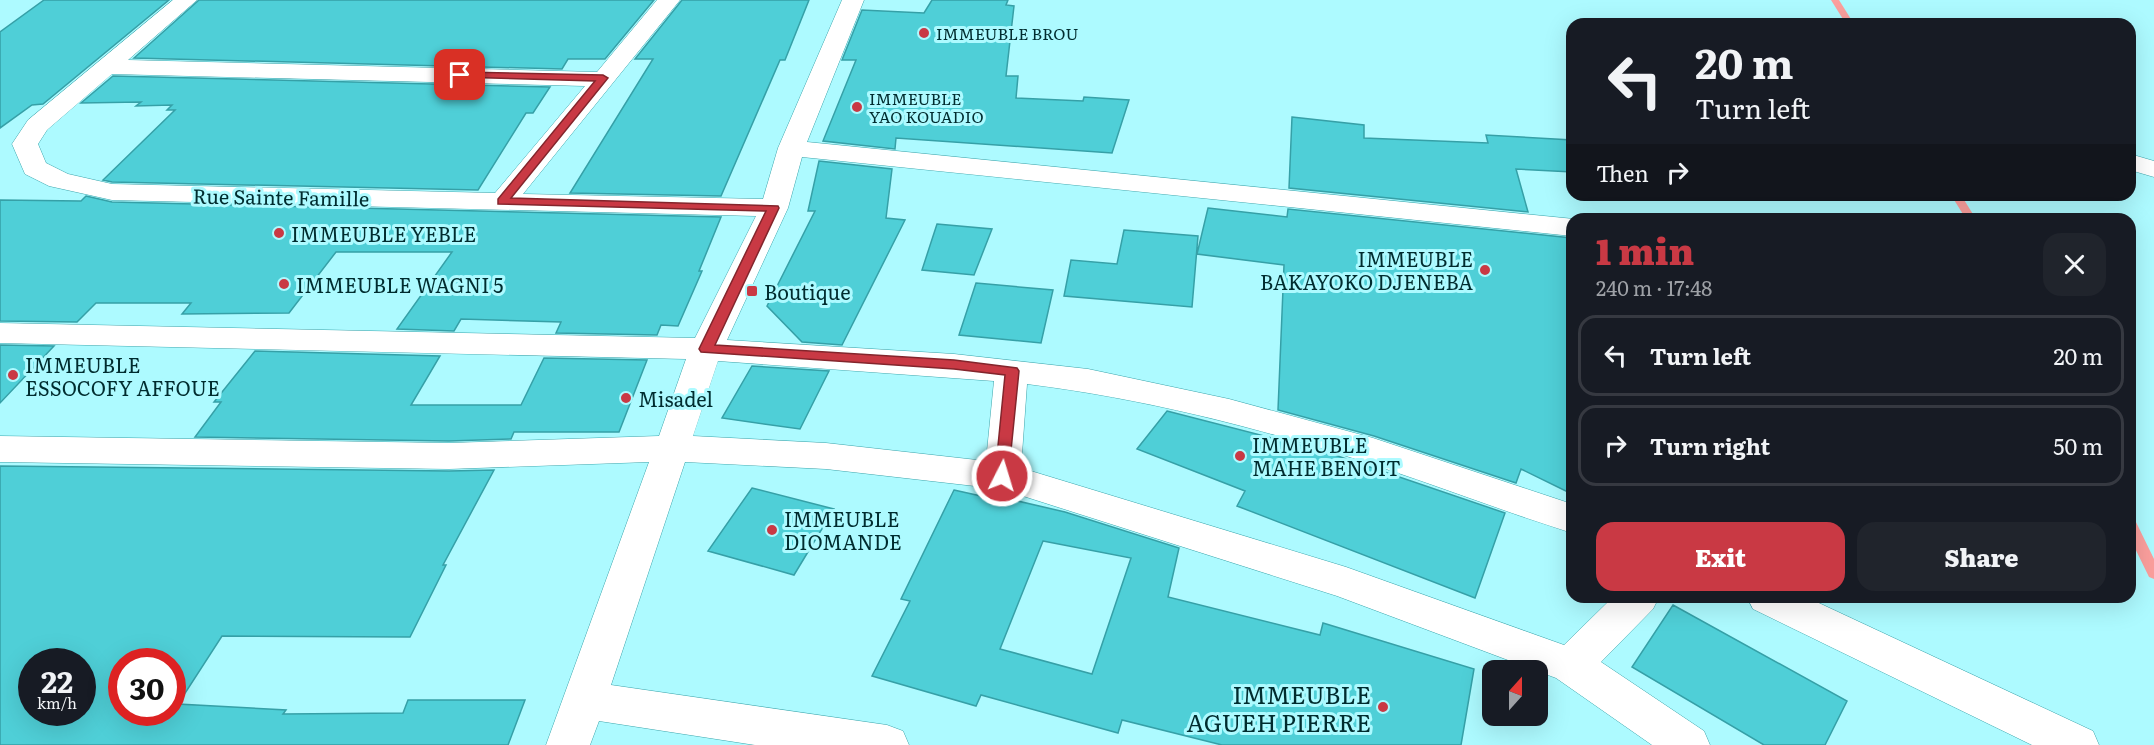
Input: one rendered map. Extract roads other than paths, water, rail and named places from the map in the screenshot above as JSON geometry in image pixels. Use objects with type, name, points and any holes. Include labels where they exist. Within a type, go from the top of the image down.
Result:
[{"type":"street","name":"Rue Sainte Famille","points":[[186,0],[37,125],[25,144],[35,168],[60,180],[112,192],[774,208]]},
{"type":"street","points":[[502,202],[669,0]]},
{"type":"street","points":[[568,745],[706,349],[774,208],[791,148],[852,0]]},
{"type":"street","points":[[104,67],[603,78]]},
{"type":"street","points":[[791,148],[1566,226]]},
{"type":"street","points":[[2136,164],[2154,169]]},
{"type":"street","points":[[0,333],[706,349],[954,365],[1012,371],[1088,380],[1229,411],[1373,451],[1566,517]]},
{"type":"street","points":[[1002,476],[1012,371]]},
{"type":"street","points":[[0,449],[449,456],[672,448],[826,456],[1002,476],[1346,583],[1571,665],[1688,745]]},
{"type":"street","points":[[1571,665],[1634,603]]},
{"type":"street","points":[[1780,603],[2077,745]]},
{"type":"street","points":[[585,700],[887,745]]},
{"type":"waterway","points":[[1835,0],[1846,18]]},
{"type":"waterway","points":[[1960,201],[1967,213]]},
{"type":"waterway","points":[[2136,536],[2154,573]]},
{"type":"place","name":"IMMEUBLE BROU","points":[[924,33]]},
{"type":"place","name":"IMMEUBLE YAO KOUADIO","points":[[857,107]]},
{"type":"place","name":"IMMEUBLE YEBLE","points":[[279,233]]},
{"type":"place","name":"IMMEUBLE BAKAYOKO DJENEBA","points":[[1485,270]]},
{"type":"place","name":"IMMEUBLE WAGNI 5","points":[[284,284]]},
{"type":"place","name":"Boutique","points":[[752,291]]},
{"type":"place","name":"IMMEUBLE ESSOCOFY AFFOUE","points":[[13,375]]},
{"type":"place","name":"Misadel","points":[[626,398]]},
{"type":"place","name":"IMMEUBLE MAHE BENOIT","points":[[1240,456]]},
{"type":"place","name":"IMMEUBLE DIOMANDE","points":[[772,530]]},
{"type":"place","name":"IMMEUBLE AGUEH PIERRE","points":[[1383,707]]}]
